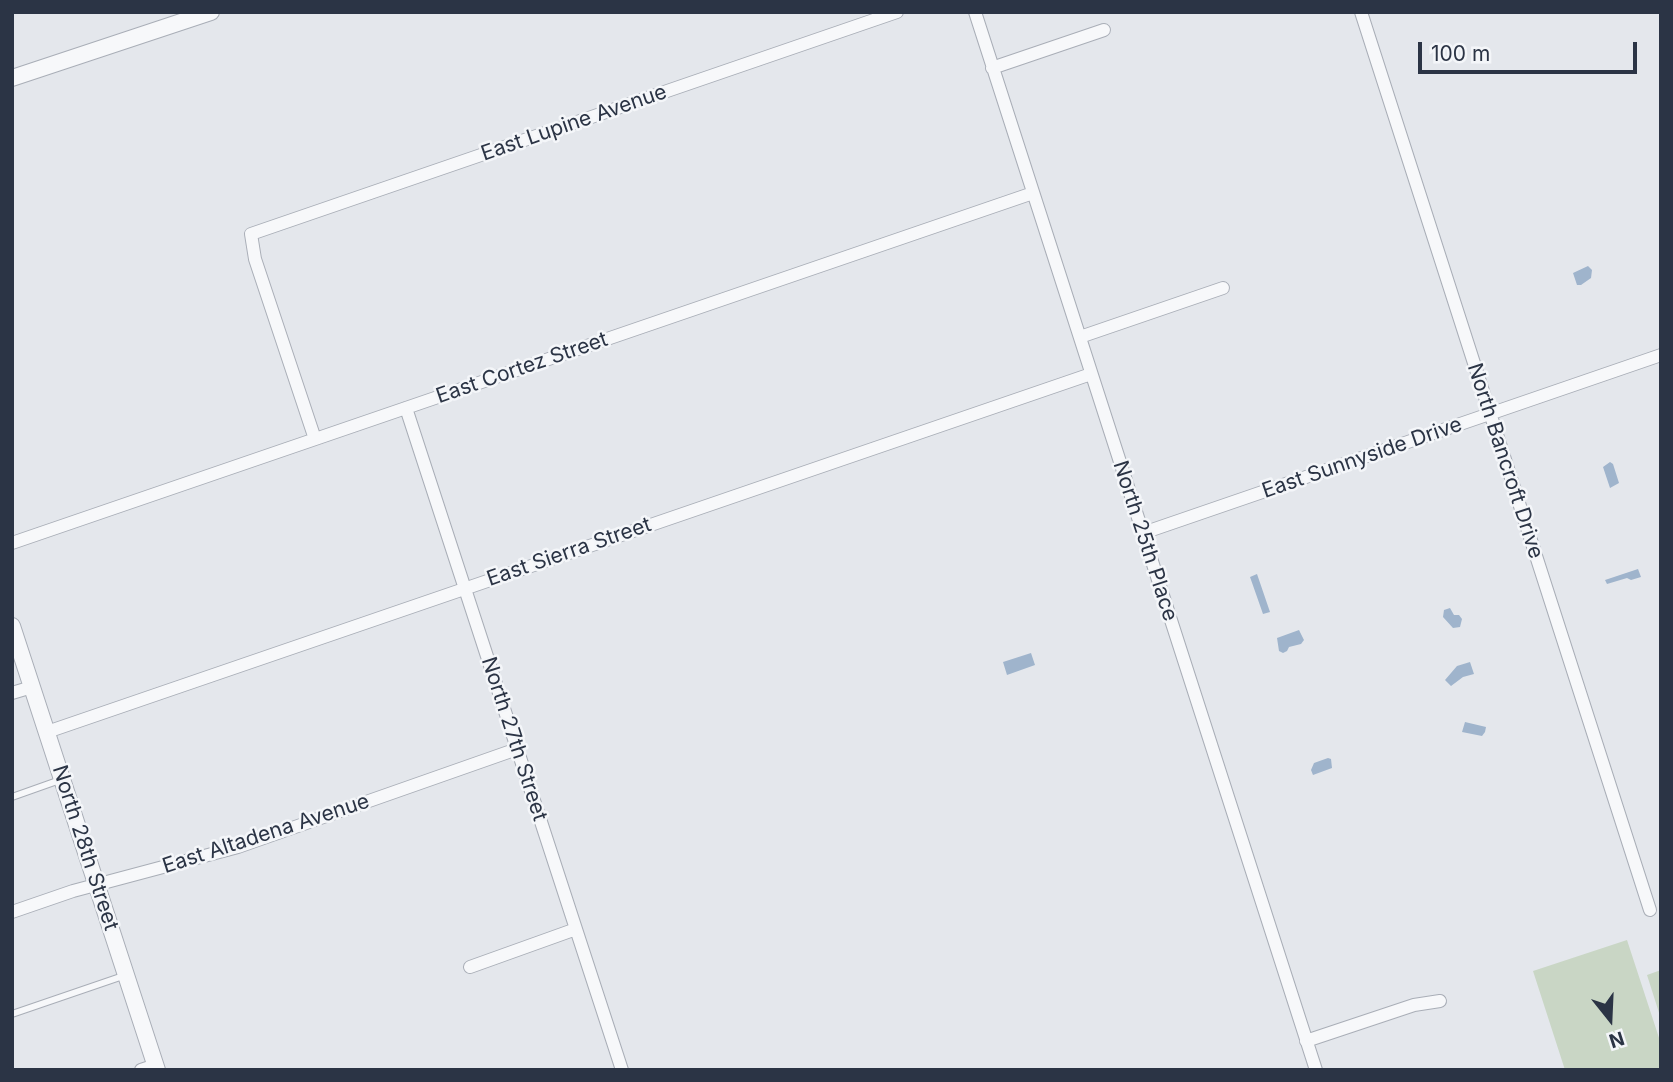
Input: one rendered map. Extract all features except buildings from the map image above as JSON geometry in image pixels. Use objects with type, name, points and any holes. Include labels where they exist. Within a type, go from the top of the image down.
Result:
[{"type":"street","name":"East Lupine Avenue","points":[[315,439],[255,259],[251,234],[897,12]]},
{"type":"street","name":"North 25th Place","points":[[975,12],[1316,1070]]},
{"type":"street","name":"North Bancroft Drive","points":[[1361,12],[1650,910]]},
{"type":"street","points":[[12,78],[208,13]]},
{"type":"street","points":[[992,68],[1104,30]]},
{"type":"street","name":"East Cortez Street","points":[[12,543],[1033,193]]},
{"type":"street","points":[[1080,337],[1223,288]]},
{"type":"street","name":"East Sunnyside Drive","points":[[1143,533],[1661,355]]},
{"type":"street","name":"East Sierra Street","points":[[47,732],[1091,374]]},
{"type":"street","name":"North 27th Street","points":[[406,408],[622,1070]]},
{"type":"street","name":"North 28th Street","points":[[12,626],[126,975],[152,1068]]},
{"type":"street","points":[[12,693],[32,687]]},
{"type":"street","name":"East Altadena Avenue","points":[[12,912],[96,884],[238,847],[517,749]]},
{"type":"street","points":[[470,967],[576,929]]},
{"type":"street","points":[[1306,1041],[1414,1004],[1440,1001]]},
{"type":"lane","points":[[12,797],[63,779]]},
{"type":"lane","points":[[12,1014],[126,975]]},
{"type":"green space","points":[[1627,940],[1661,1044],[1661,1070],[1565,1070],[1533,971]]},
{"type":"green space","points":[[1661,970],[1661,1019],[1647,975]]},
{"type":"water","points":[[1588,266],[1592,270],[1591,278],[1577,285],[1573,273]]},
{"type":"water","points":[[1610,462],[1619,483],[1610,488],[1603,467]]},
{"type":"water","points":[[1638,569],[1641,577],[1607,584],[1605,580]]},
{"type":"water","points":[[1257,574],[1270,612],[1263,614],[1250,577]]},
{"type":"water","points":[[1450,608],[1454,615],[1459,615],[1462,619],[1460,627],[1453,628],[1443,617],[1444,610]]},
{"type":"water","points":[[1299,630],[1304,640],[1301,644],[1289,647],[1283,653],[1279,651],[1277,638]]},
{"type":"water","points":[[1031,653],[1035,665],[1007,675],[1003,662]]},
{"type":"water","points":[[1470,662],[1474,674],[1463,677],[1451,686],[1445,680],[1457,666]]},
{"type":"water","points":[[1465,722],[1486,727],[1485,732],[1482,736],[1462,732]]},
{"type":"water","points":[[1331,759],[1332,768],[1313,775],[1311,770],[1314,763]]}]
